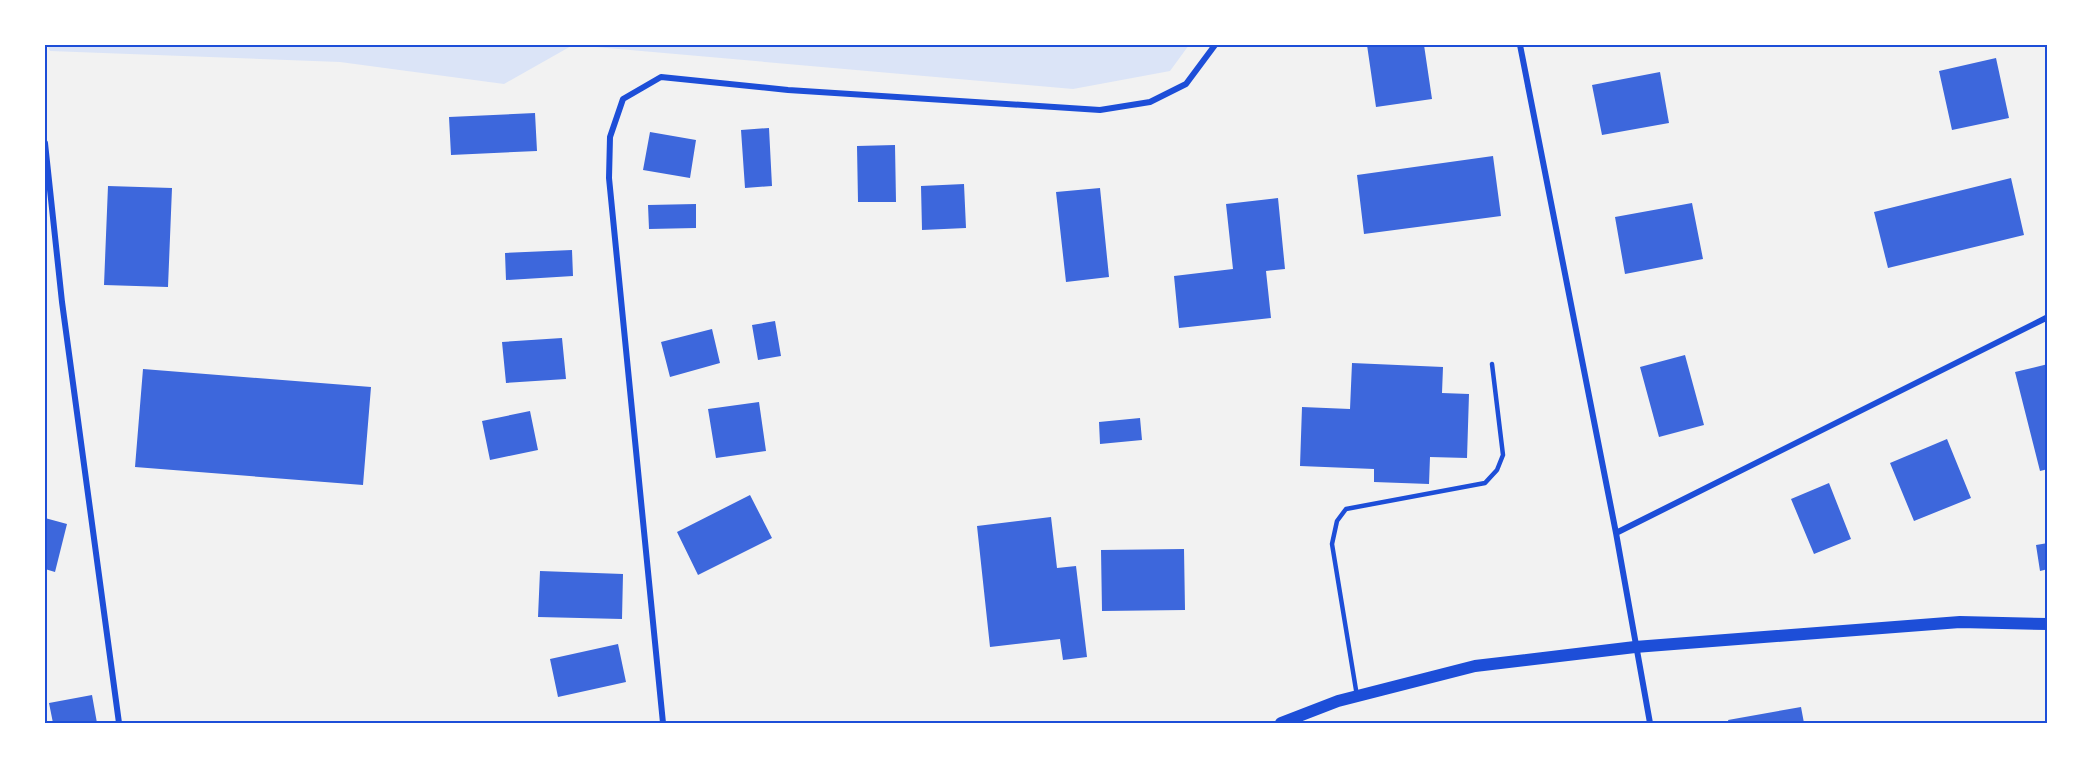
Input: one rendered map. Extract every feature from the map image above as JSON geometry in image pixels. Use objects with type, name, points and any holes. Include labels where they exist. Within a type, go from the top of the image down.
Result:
[{"type":"main road","points":[[1281,723],[1358,696],[1475,666],[1635,647],[1960,622],[2048,624]]},
{"type":"street","points":[[663,723],[609,178],[610,137],[623,99],[660,77],[800,91],[1100,110],[1150,102],[1186,84],[1215,45]]},
{"type":"street","points":[[1520,45],[1616,533],[1650,723]]},
{"type":"street","points":[[45,142],[62,302],[119,723]]},
{"type":"street","points":[[1616,533],[2048,317]]},
{"type":"lane","points":[[1358,696],[1332,544],[1337,521],[1346,509],[1485,483],[1497,470],[1503,455],[1492,364]]},
{"type":"shaded area","points":[[47,45],[573,45],[504,84],[340,62],[50,51]]},
{"type":"shaded area","points":[[573,45],[1189,45],[1170,71],[1073,89]]},
{"type":"building","points":[[1367,45],[1424,45],[1432,99],[1376,107]]},
{"type":"building","points":[[1996,58],[2009,118],[1952,130],[1939,71]]},
{"type":"building","points":[[1660,72],[1669,123],[1602,135],[1592,85]]},
{"type":"building","points":[[535,113],[537,151],[451,155],[449,117]]},
{"type":"building","points":[[769,128],[772,186],[745,188],[741,130]]},
{"type":"building","points":[[650,132],[696,140],[690,178],[643,170]]},
{"type":"building","points":[[895,145],[896,202],[858,202],[857,146]]},
{"type":"building","points":[[1493,156],[1501,216],[1364,234],[1357,175]]},
{"type":"building","points":[[2011,178],[2024,235],[1888,268],[1874,212]]},
{"type":"building","points":[[964,184],[966,228],[922,230],[921,186]]},
{"type":"building","points":[[108,186],[172,188],[168,287],[104,285]]},
{"type":"building","points":[[1100,188],[1109,277],[1066,282],[1056,192]]},
{"type":"building","points":[[1278,198],[1285,269],[1266,271],[1271,318],[1179,328],[1174,276],[1233,269],[1226,204]]},
{"type":"building","points":[[1692,203],[1703,259],[1625,274],[1615,217]]},
{"type":"building","points":[[696,204],[696,228],[649,229],[648,205]]},
{"type":"building","points":[[572,250],[573,276],[506,280],[505,253]]},
{"type":"building","points":[[775,321],[781,356],[758,360],[752,325]]},
{"type":"building","points":[[712,329],[720,363],[670,377],[661,342]]},
{"type":"building","points":[[562,338],[566,379],[506,383],[502,342]]},
{"type":"building","points":[[1685,355],[1704,425],[1659,437],[1640,367]]},
{"type":"building","points":[[1352,363],[1443,367],[1442,393],[1469,394],[1467,458],[1430,457],[1429,484],[1374,482],[1374,469],[1300,466],[1302,407],[1350,409]]},
{"type":"building","points":[[2048,364],[2048,469],[2040,471],[2015,372]]},
{"type":"building","points":[[143,369],[371,387],[363,485],[135,467]]},
{"type":"building","points":[[759,402],[766,451],[716,458],[708,409]]},
{"type":"building","points":[[530,411],[538,450],[490,460],[482,421]]},
{"type":"building","points":[[1140,418],[1142,440],[1100,444],[1099,422]]},
{"type":"building","points":[[1947,439],[1971,498],[1914,521],[1890,463]]},
{"type":"building","points":[[1829,483],[1851,539],[1814,554],[1791,499]]},
{"type":"building","points":[[750,495],[772,538],[698,575],[677,532]]},
{"type":"building","points":[[1051,517],[1057,568],[1076,566],[1087,657],[1063,660],[1060,639],[990,647],[977,526]]},
{"type":"building","points":[[45,518],[67,524],[55,572],[45,569]]},
{"type":"building","points":[[2048,543],[2048,569],[2040,571],[2036,545]]},
{"type":"building","points":[[1184,549],[1185,610],[1102,611],[1101,550]]},
{"type":"building","points":[[540,571],[623,574],[622,619],[538,617]]},
{"type":"building","points":[[618,644],[626,682],[558,697],[550,659]]},
{"type":"building","points":[[92,695],[97,723],[53,723],[49,703]]},
{"type":"building","points":[[1801,707],[1804,723],[1729,723],[1728,720]]}]
